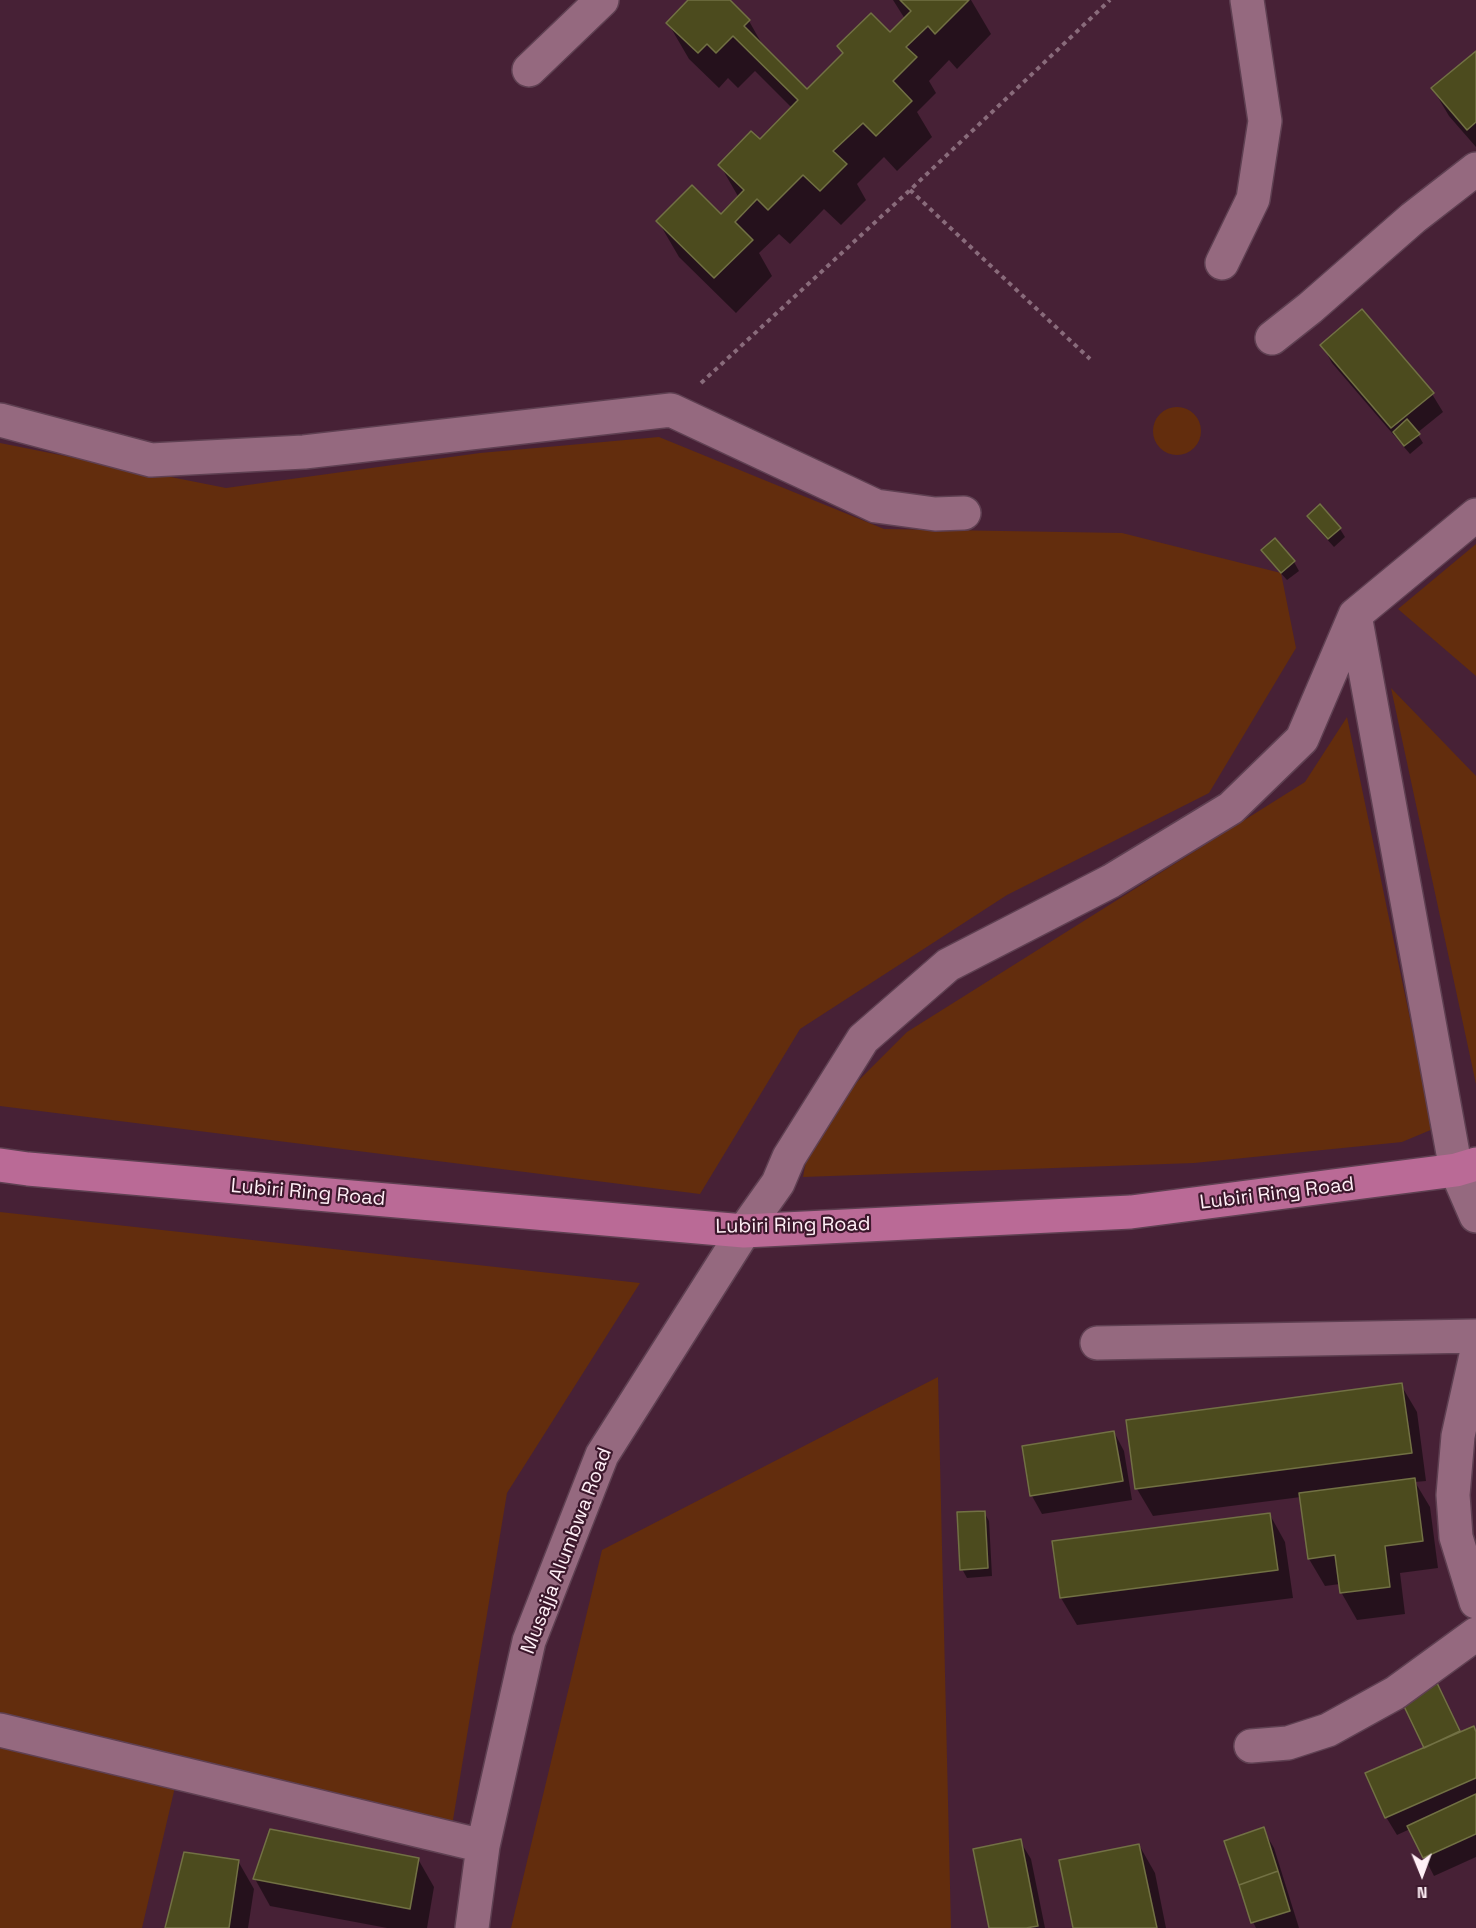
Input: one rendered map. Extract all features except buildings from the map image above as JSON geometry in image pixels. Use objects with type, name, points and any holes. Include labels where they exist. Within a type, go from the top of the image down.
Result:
[{"type":"main road","name":"Lubiri Ring Road","points":[[0,1165],[744,1231],[1131,1212],[1466,1167]]},
{"type":"street","points":[[529,70],[602,0]]},
{"type":"street","points":[[1222,263],[1252,199],[1265,121],[1247,0]]},
{"type":"street","points":[[1272,338],[1413,218],[1476,169]]},
{"type":"street","points":[[0,420],[151,460],[304,452],[671,410],[876,506],[935,514],[964,513]]},
{"type":"street","points":[[1476,516],[1355,615],[1476,1216]]},
{"type":"street","name":"Musajja Alumbwa Road","points":[[472,1928],[483,1846],[529,1641],[602,1455],[744,1231],[778,1183],[789,1157],[863,1039],[948,964],[1111,881],[1231,808],[1302,739],[1355,615]]},
{"type":"street","points":[[1097,1343],[1476,1336]]},
{"type":"street","points":[[1476,1355],[1458,1436],[1453,1495],[1456,1537],[1476,1602]]},
{"type":"street","points":[[1251,1746],[1288,1743],[1328,1730],[1395,1693],[1476,1634]]},
{"type":"street","points":[[0,1730],[483,1846]]},
{"type":"path","points":[[671,410],[910,190],[1110,0]]},
{"type":"path","points":[[910,190],[1090,359]]},
{"type":"shaded area","points":[[1172,407],[1182,407],[1194,414],[1201,426],[1201,436],[1194,448],[1182,455],[1172,455],[1157,444],[1153,436],[1153,426],[1164,411]]},
{"type":"shaded area","points":[[659,437],[884,529],[1122,533],[1281,573],[1296,648],[1209,793],[1007,895],[800,1029],[700,1194],[0,1106],[0,443],[226,488],[480,453]]},
{"type":"shaded area","points":[[1476,544],[1476,676],[1398,609]]},
{"type":"shaded area","points":[[1391,688],[1476,776],[1476,1084]]},
{"type":"shaded area","points":[[1347,717],[1433,1129],[1402,1142],[1194,1163],[803,1177],[807,1156],[847,1092],[907,1032],[1305,782]]},
{"type":"shaded area","points":[[0,1212],[640,1283],[507,1493],[452,1826],[0,1726]]},
{"type":"shaded area","points":[[938,1377],[951,1928],[511,1928],[602,1550]]},
{"type":"shaded area","points":[[0,1748],[175,1787],[142,1928],[0,1928]]}]
